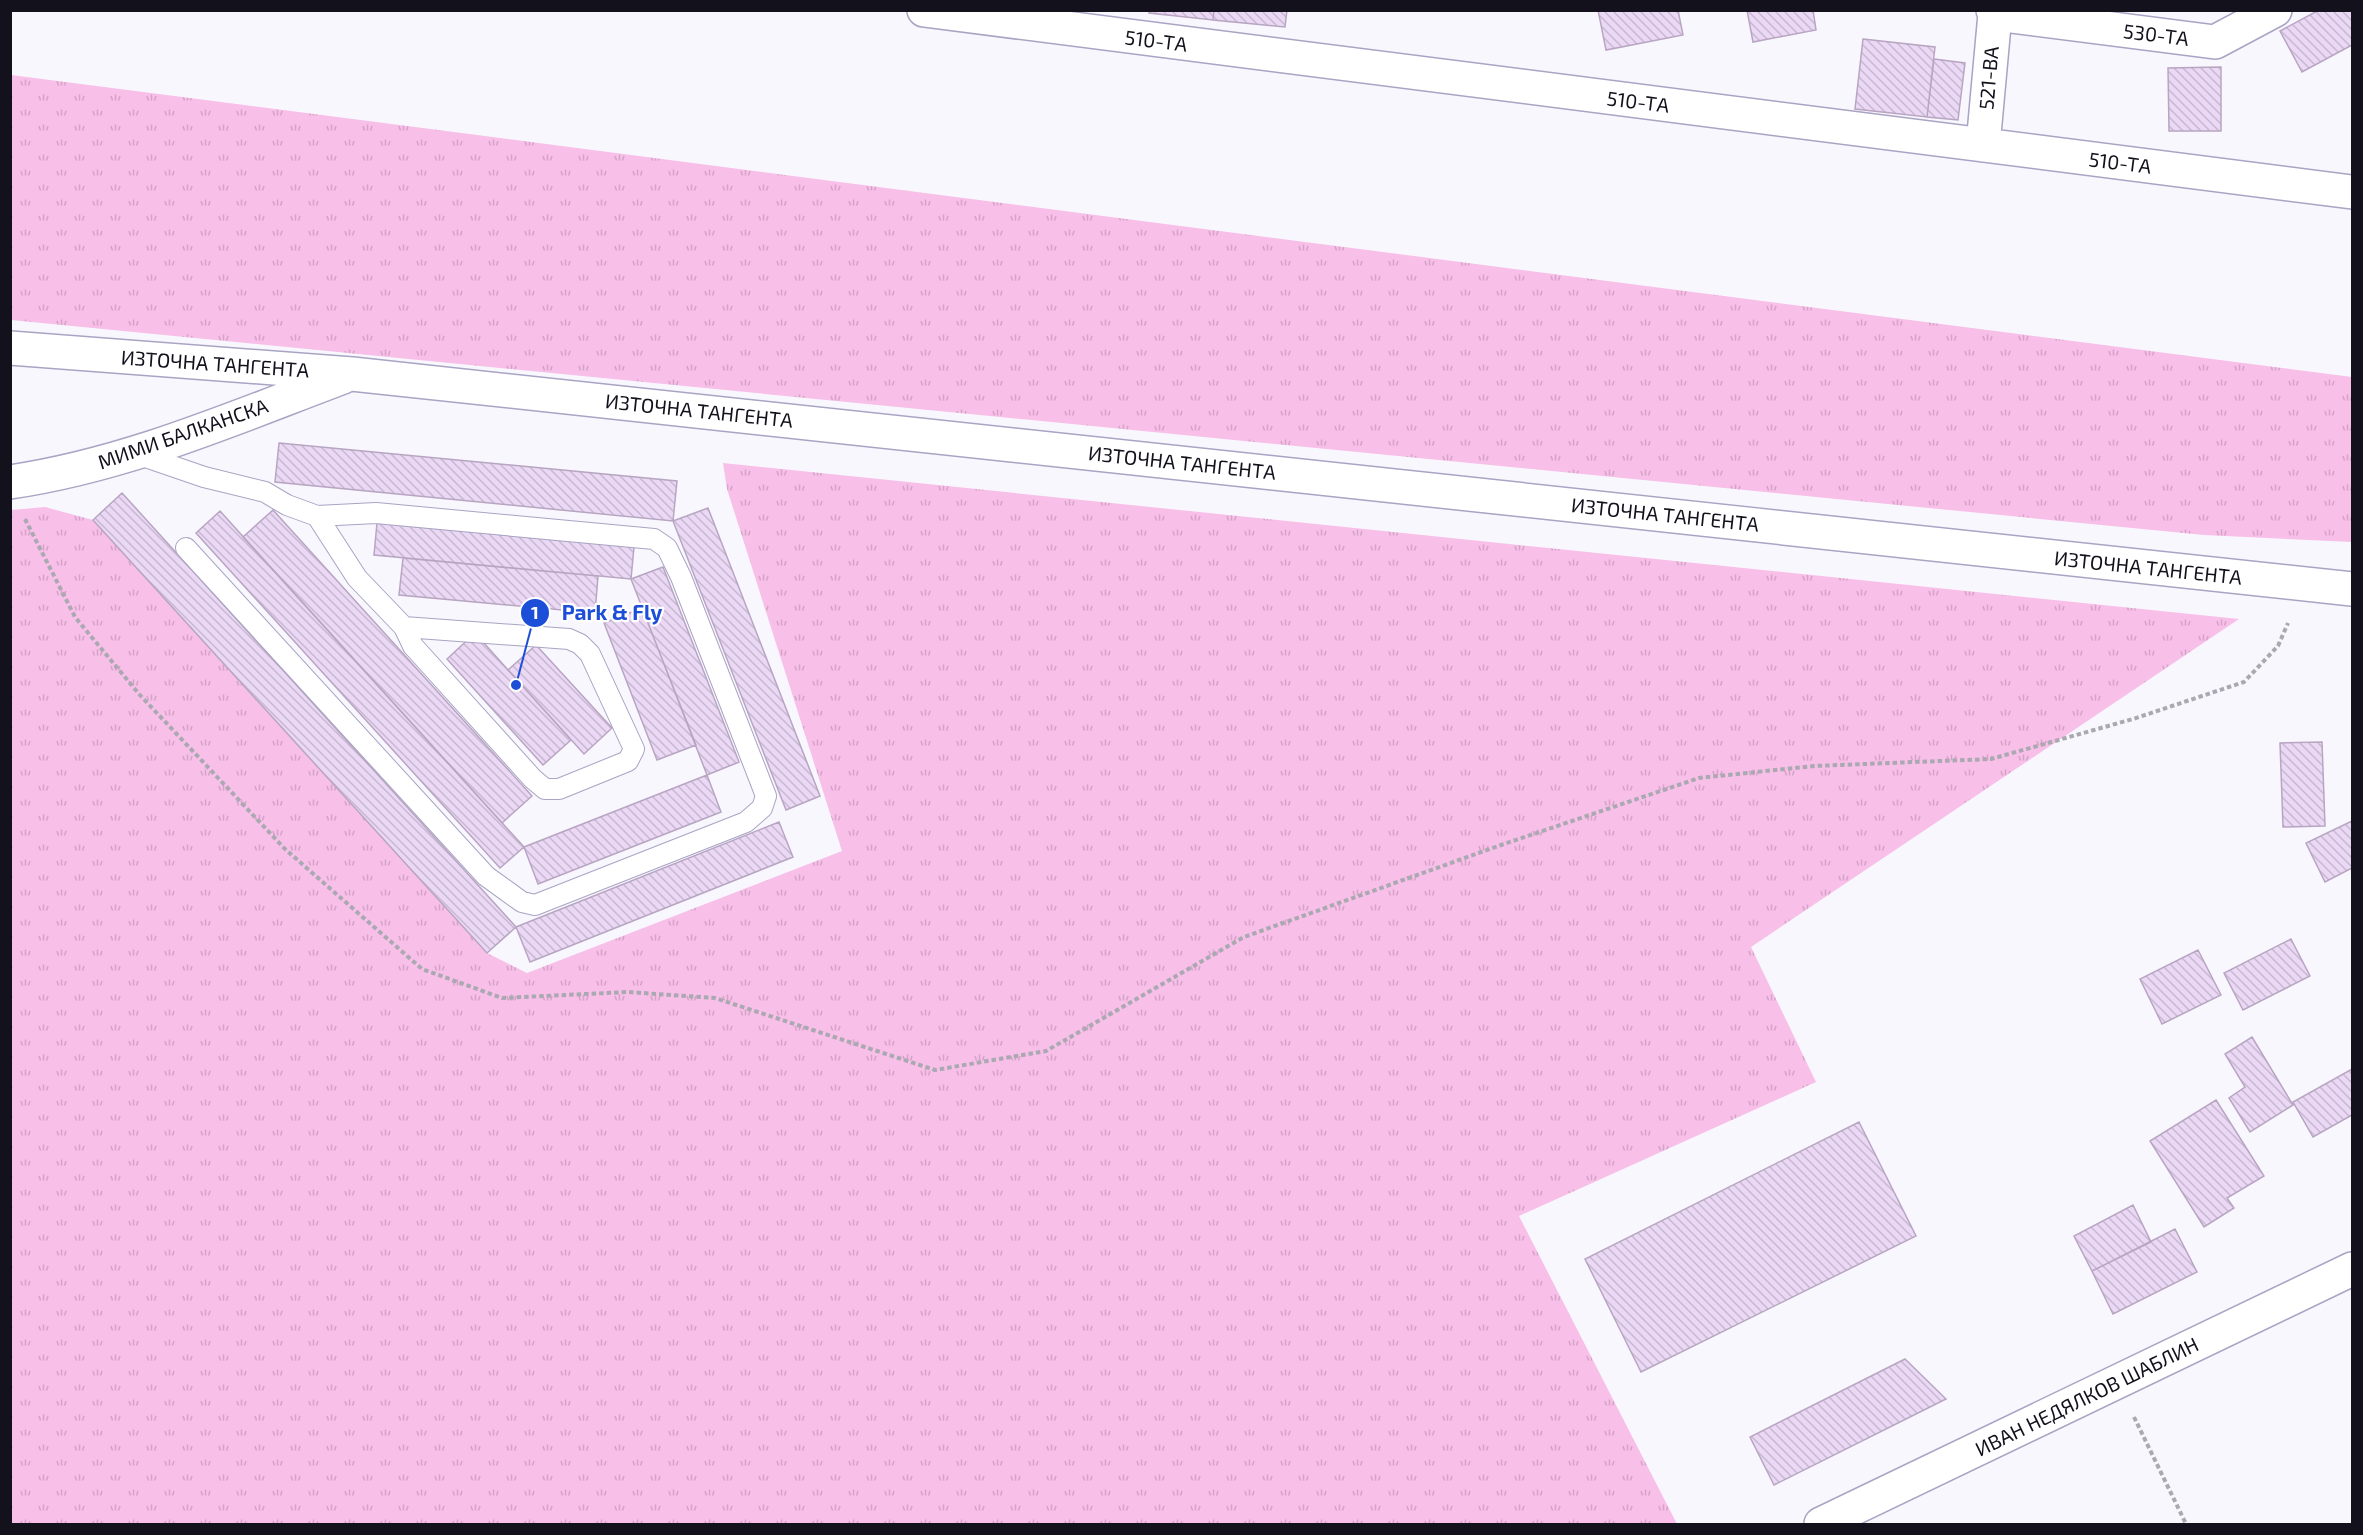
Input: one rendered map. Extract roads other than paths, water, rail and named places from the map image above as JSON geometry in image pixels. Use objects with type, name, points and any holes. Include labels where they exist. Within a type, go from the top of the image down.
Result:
[{"type":"street","name":"510-ТА","points":[[924,10],[989,15],[1983,146],[2352,192]]},
{"type":"street","name":"530-ТА","points":[[1994,12],[2215,42],[2275,10]]},
{"type":"street","name":"521-ВА","points":[[1983,146],[1994,12]]},
{"type":"street","name":"ИЗТОЧНА ТАНГЕНТА","points":[[10,348],[352,374],[2352,589]]},
{"type":"street","name":"МИМИ БАЛКАНСКА","points":[[10,482],[41,478],[136,454],[352,374]]},
{"type":"street","name":"ИВАН НЕДЯЛКОВ ШАБЛИН","points":[[1821,1524],[2352,1269]]},
{"type":"lane","points":[[136,454],[204,477],[233,497],[264,504],[287,505],[317,516],[387,514],[654,539],[667,548],[685,588],[766,796],[762,808],[746,822],[536,905],[522,902],[486,876],[186,549]]},
{"type":"lane","points":[[317,516],[357,578],[404,627],[413,646],[533,779],[545,789],[559,789],[628,761],[632,756],[634,749],[590,654],[580,644],[569,639],[404,627]]},
{"type":"place","name":"Park & Fly","points":[[516,685]]}]
